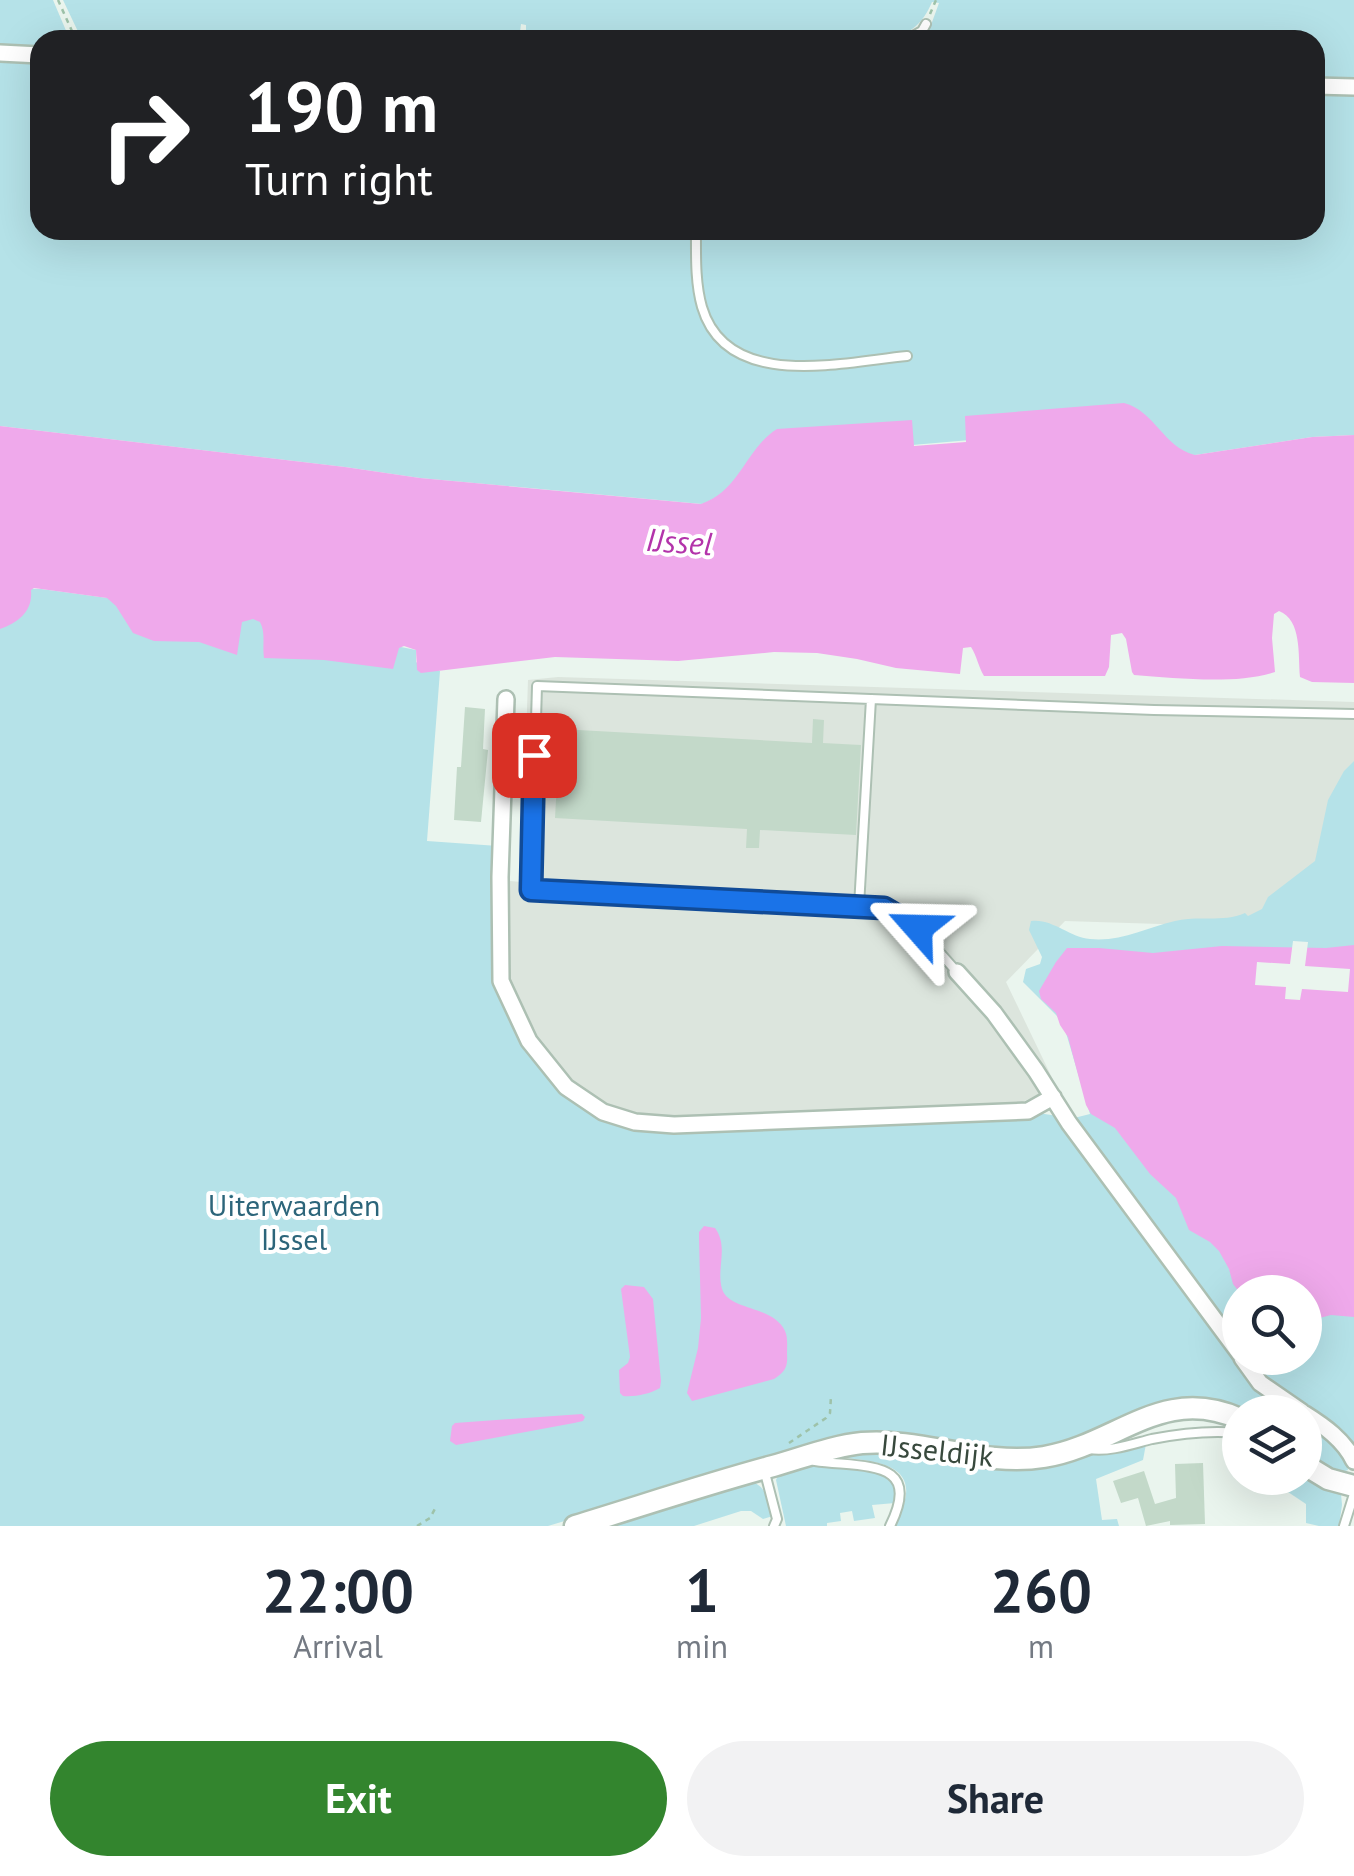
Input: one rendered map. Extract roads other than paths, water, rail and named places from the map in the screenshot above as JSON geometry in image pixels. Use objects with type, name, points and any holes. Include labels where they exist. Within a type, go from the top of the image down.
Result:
[{"type":"street","points":[[0,53],[30,55]]},
{"type":"street","points":[[1325,86],[1354,87]]},
{"type":"street","points":[[506,698],[501,982],[529,1041],[566,1086],[604,1112],[635,1122],[674,1125],[1028,1111],[1053,1097]]},
{"type":"street","points":[[957,972],[994,1013],[1090,1152],[1222,1330]]},
{"type":"street","points":[[1255,1375],[1278,1395]]},
{"type":"street","name":"IJsseldijk","points":[[575,1526],[764,1468],[790,1453],[895,1442],[988,1458],[1046,1457],[1080,1448],[1161,1412],[1196,1408],[1222,1413]]},
{"type":"street","points":[[1322,1426],[1354,1461]]},
{"type":"street","points":[[1322,1475],[1354,1486]]},
{"type":"lane","points":[[922,30],[926,24]]},
{"type":"lane","points":[[697,240],[702,307],[710,325],[740,355],[778,366],[908,356]]},
{"type":"lane","points":[[957,972],[918,928],[884,908],[531,890],[537,686],[1354,714]]},
{"type":"lane","points":[[859,906],[871,699]]},
{"type":"lane","points":[[1080,1448],[1100,1451],[1207,1431],[1222,1432]]},
{"type":"lane","points":[[790,1453],[874,1468],[894,1476],[899,1482],[901,1502],[890,1526]]},
{"type":"lane","points":[[764,1468],[777,1519],[774,1526]]},
{"type":"lane","points":[[1344,1526],[1354,1494]]},
{"type":"water","name":"IJssel","points":[[1124,403],[1144,413],[1175,445],[1195,455],[1312,437],[1354,435],[1354,683],[1312,682],[1300,677],[1295,630],[1279,611],[1274,614],[1272,638],[1275,672],[1224,679],[1134,675],[1122,633],[1111,635],[1105,676],[984,676],[971,647],[963,648],[960,674],[896,668],[817,653],[774,652],[678,661],[555,657],[421,673],[417,670],[416,650],[404,646],[399,648],[393,669],[324,660],[264,658],[262,626],[253,619],[242,622],[237,655],[199,642],[154,641],[133,633],[107,598],[34,588],[23,615],[0,629],[0,426],[420,478],[701,504],[725,489],[757,447],[777,429],[912,420],[914,446],[966,442],[965,416]]},
{"type":"water","points":[[1354,945],[1354,1317],[1322,1317],[1322,1275],[1231,1275],[1219,1251],[1189,1230],[1176,1198],[1150,1174],[1115,1128],[1091,1114],[1068,1037],[1039,991],[1067,948],[1153,953],[1222,946]]},
{"type":"water","points":[[704,1226],[715,1228],[719,1235],[721,1281],[726,1296],[779,1323],[787,1336],[787,1362],[774,1379],[692,1401],[687,1393],[698,1348],[699,1232]]},
{"type":"water","points":[[625,1285],[644,1287],[653,1299],[661,1381],[660,1388],[632,1396],[620,1393],[619,1370],[630,1357],[621,1289]]},
{"type":"water","points":[[582,1414],[583,1421],[574,1423],[456,1445],[450,1441],[455,1423]]},
{"type":"park label","name":"Uiterwaarden IJssel","points":[[294,1223]]}]
